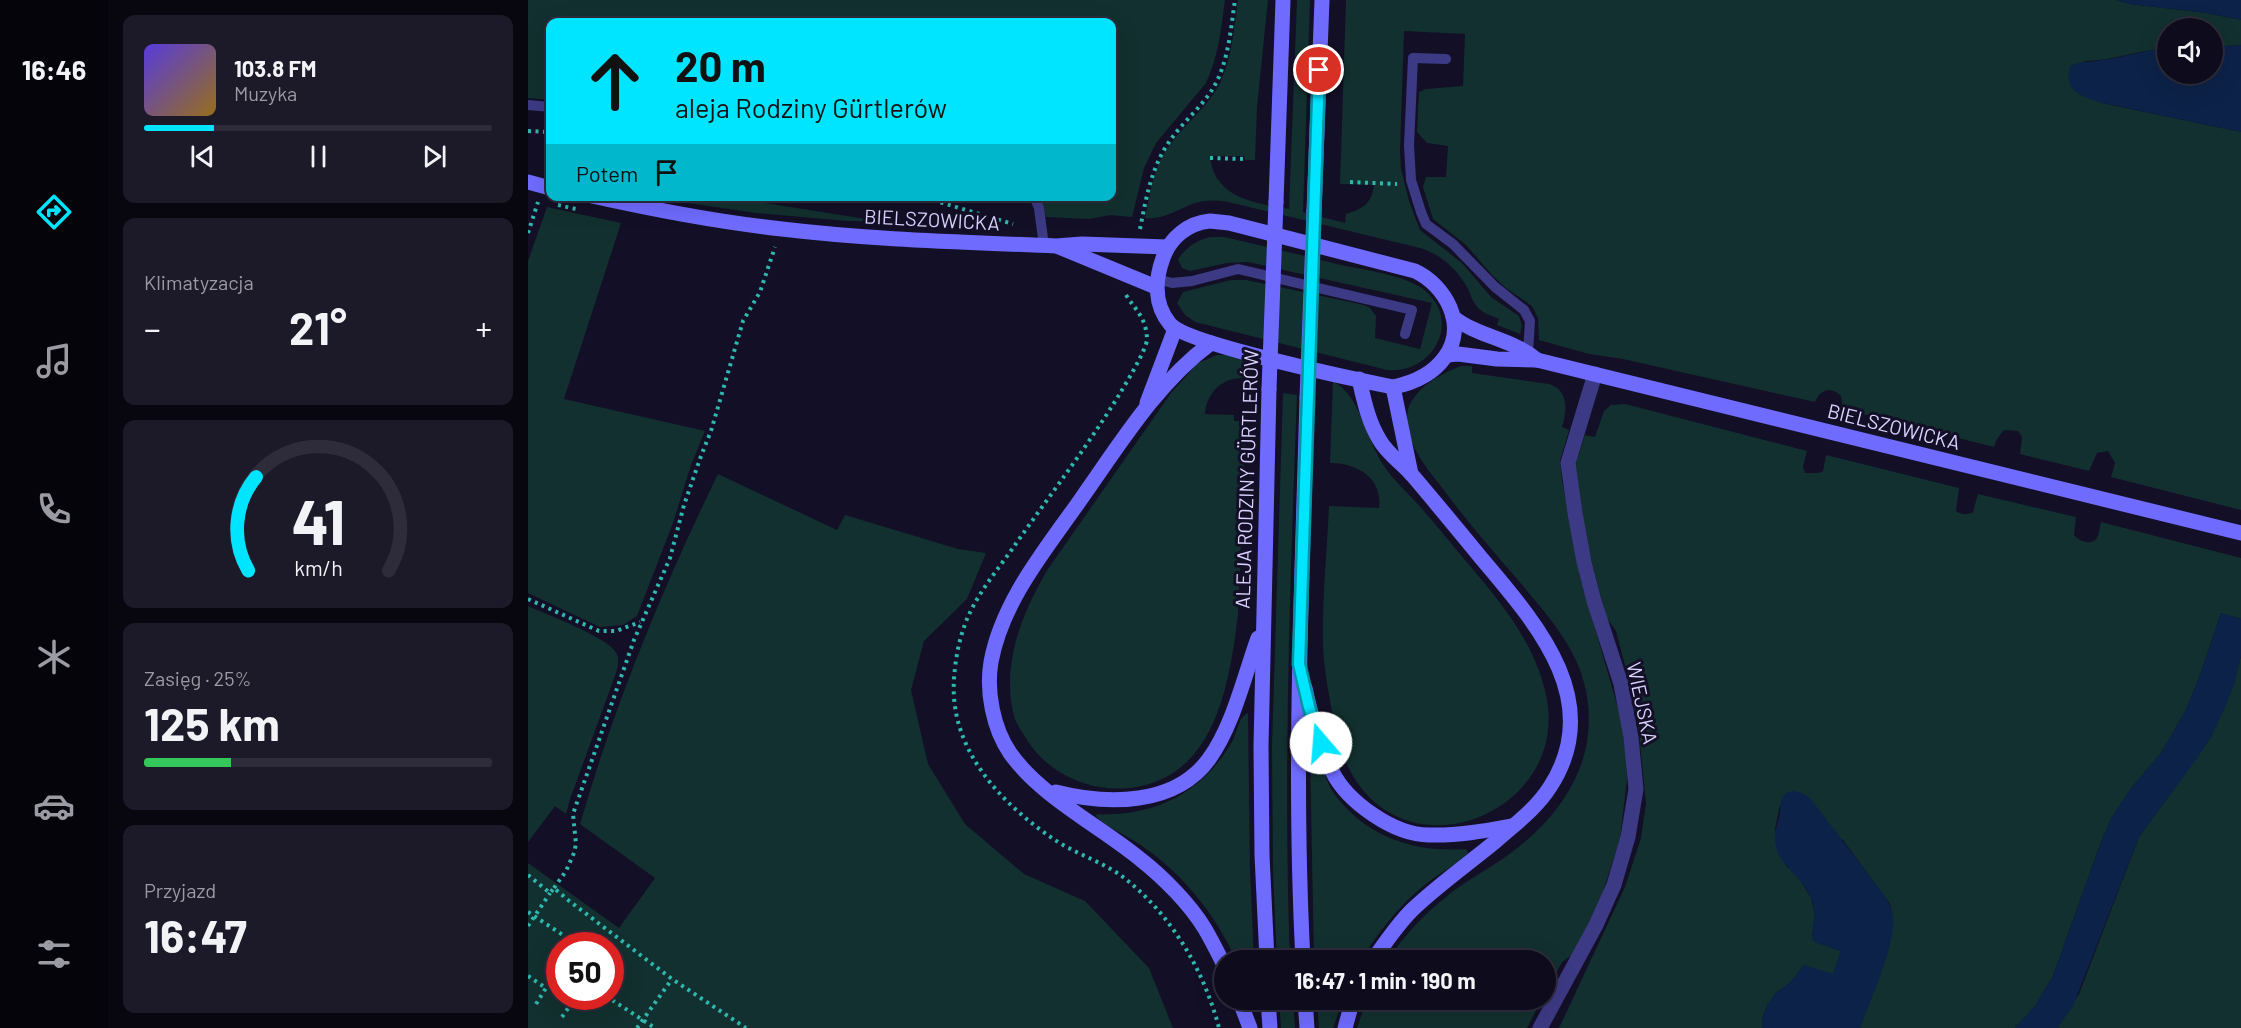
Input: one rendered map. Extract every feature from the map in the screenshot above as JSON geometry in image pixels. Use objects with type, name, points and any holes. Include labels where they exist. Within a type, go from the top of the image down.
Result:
[{"type":"main road","name":"ALEJA RODZINY GÜRTLERÓW","points":[[1267,950],[1261,822],[1263,624],[1283,0]]},
{"type":"main road","points":[[1303,950],[1298,806],[1299,664],[1322,0]]},
{"type":"main road","name":"BIELSZOWICKA","points":[[615,201],[780,229],[869,237],[1050,246]]},
{"type":"main road","points":[[1210,221],[1414,271],[1423,275],[1440,289],[1449,304],[1454,332],[1447,355],[1426,375],[1393,387],[1211,344],[1175,329],[1167,321],[1162,310],[1157,283],[1167,248],[1178,234],[1210,221]]},
{"type":"main road","points":[[1050,246],[1082,244],[1167,248]]},
{"type":"main road","points":[[1050,246],[1157,283]]},
{"type":"main road","points":[[1453,317],[1476,332],[1533,356]]},
{"type":"main road","points":[[1146,406],[1175,329]]},
{"type":"main road","points":[[1211,344],[1187,363],[1146,406],[1034,567],[1012,604],[999,632],[991,663],[990,695],[998,730],[1010,752],[1028,774],[1140,858],[1169,884],[1204,927],[1216,950]]},
{"type":"main road","points":[[1447,355],[1458,354],[1497,359],[1533,356]]},
{"type":"main road","name":"BIELSZOWICKA","points":[[1533,356],[1595,374],[2241,533]]},
{"type":"main road","points":[[1359,380],[1370,421],[1379,440],[1411,474],[1537,625],[1557,660],[1566,686],[1570,716],[1568,742],[1561,766],[1541,801],[1413,910],[1380,950]]},
{"type":"main road","points":[[1393,387],[1411,474]]},
{"type":"main road","points":[[1048,790],[1075,797],[1124,800],[1155,796],[1187,781],[1208,760],[1222,738],[1263,624]]},
{"type":"main road","points":[[1299,664],[1312,716],[1333,773],[1344,789],[1364,807],[1391,826],[1427,836],[1471,833],[1514,825]]},
{"type":"main road","points":[[1243,1010],[1250,1028]]},
{"type":"main road","points":[[1269,1010],[1270,1028]]},
{"type":"main road","points":[[1306,1010],[1307,1028]]},
{"type":"main road","points":[[1345,1028],[1350,1010]]},
{"type":"street","name":"WIEJSKA","points":[[1540,1028],[1596,925],[1614,885],[1628,837],[1636,789],[1631,736],[1621,684],[1594,601],[1584,561],[1568,463],[1595,374]]},
{"type":"lane","points":[[1446,59],[1413,57],[1409,145],[1411,180],[1426,224],[1453,244],[1495,287],[1524,310],[1530,321],[1533,356]]},
{"type":"lane","points":[[528,105],[546,107]]},
{"type":"lane","points":[[1036,201],[1050,246]]},
{"type":"lane","points":[[1157,283],[1192,281],[1238,269],[1412,310],[1405,334]]},
{"type":"path","points":[[1136,245],[1148,192],[1160,155],[1216,83],[1225,62],[1235,0]]},
{"type":"path","points":[[528,131],[546,132]]},
{"type":"path","points":[[1210,158],[1245,159]]},
{"type":"path","points":[[1350,182],[1404,184]]},
{"type":"path","points":[[528,233],[540,185]]},
{"type":"path","points":[[528,926],[566,871],[574,854],[576,844],[573,813],[641,622],[670,558],[684,505],[711,431],[742,321],[760,292],[780,229]]},
{"type":"path","points":[[1129,274],[1126,296],[1142,315],[1147,341],[1129,378],[1104,419],[979,596],[963,629],[954,681],[955,700],[960,730],[971,756],[994,790],[1023,816],[1056,840],[1122,876],[1167,921],[1190,954],[1212,1000],[1219,1028]]},
{"type":"path","points":[[528,599],[599,631],[616,631],[641,622]]},
{"type":"path","points":[[528,875],[550,893]]},
{"type":"path","points":[[554,888],[672,979],[746,1028]]},
{"type":"path","points":[[528,912],[558,932]]},
{"type":"path","points":[[528,976],[546,988],[536,1004]]},
{"type":"path","points":[[638,1028],[672,979]]},
{"type":"path","points":[[624,1008],[655,1028]]},
{"type":"path","points":[[562,1017],[567,1010]]},
{"type":"green space","points":[[528,0],[1225,0],[1217,52],[1206,83],[1156,143],[1144,168],[1132,217],[1110,215],[1089,219],[1046,217],[1041,201],[1116,201],[1116,18],[546,18],[546,100],[528,98]]},
{"type":"green space","points":[[1238,0],[1268,0],[1257,107],[1255,160],[1245,160],[1244,156],[1210,156],[1213,170],[1219,181],[1238,196],[1250,201],[1289,209],[1297,0],[1310,0],[1303,212],[1345,223],[1346,214],[1357,210],[1369,201],[1374,185],[1340,184],[1346,0],[2117,0],[2130,4],[2207,13],[2241,20],[2241,45],[2223,46],[2223,18],[2157,18],[2157,49],[2084,61],[2102,103],[2241,132],[2241,510],[2111,477],[2115,463],[2108,451],[2097,453],[2089,471],[2020,454],[2022,437],[2018,431],[2004,430],[1994,447],[1843,409],[1841,396],[1830,390],[1823,392],[1815,402],[1623,359],[1589,354],[1539,340],[1538,318],[1532,306],[1506,288],[1466,245],[1433,219],[1423,187],[1426,177],[1446,177],[1448,146],[1427,143],[1417,132],[1419,92],[1426,89],[1463,86],[1465,34],[1404,31],[1401,169],[1409,201],[1420,230],[1462,263],[1491,297],[1519,316],[1522,326],[1520,334],[1497,325],[1499,319],[1478,308],[1463,280],[1453,268],[1441,258],[1420,248],[1224,201],[1199,202],[1165,216],[1145,218],[1158,165],[1173,141],[1214,94],[1227,65]]},
{"type":"green space","points":[[674,201],[752,201],[885,222],[847,221],[756,213]]},
{"type":"green space","points":[[547,207],[621,223],[564,399],[705,431],[637,616],[623,625],[600,627],[528,593],[528,261]]},
{"type":"green space","points":[[1210,237],[1224,237],[1387,274],[1411,282],[1428,293],[1437,306],[1442,320],[1441,333],[1436,345],[1428,356],[1416,364],[1402,369],[1387,370],[1195,322],[1185,315],[1177,303],[1183,292],[1231,280],[1246,280],[1364,305],[1370,308],[1376,316],[1375,338],[1420,349],[1432,303],[1248,262],[1227,263],[1190,271],[1182,268],[1178,259],[1185,251],[1192,245]]},
{"type":"green space","points":[[1217,355],[1249,359],[1248,379],[1232,379],[1218,386],[1209,399],[1205,414],[1234,415],[1234,421],[1246,421],[1238,614],[1230,668],[1220,705],[1205,739],[1195,753],[1177,770],[1156,782],[1132,788],[1108,788],[1085,783],[1062,774],[1043,759],[1027,740],[1017,723],[1010,693],[1010,674],[1017,637],[1030,602],[1048,569],[1171,393],[1198,363]]},
{"type":"green space","points":[[1461,366],[1472,366],[1472,373],[1549,384],[1560,391],[1565,402],[1562,427],[1569,430],[1560,461],[1562,480],[1580,577],[1621,718],[1627,779],[1620,839],[1600,901],[1573,954],[1562,962],[1556,973],[1556,950],[1396,950],[1414,926],[1438,904],[1517,848],[1537,831],[1569,791],[1580,768],[1587,744],[1589,718],[1586,691],[1576,659],[1568,645],[1549,618],[1434,478],[1413,444],[1407,417],[1409,408],[1413,399],[1426,385]]},
{"type":"green space","points":[[1333,381],[1350,397],[1357,408],[1387,470],[1433,521],[1503,606],[1525,640],[1541,676],[1546,695],[1547,735],[1535,770],[1512,797],[1481,816],[1447,825],[1412,822],[1380,806],[1353,776],[1341,749],[1329,693],[1323,645],[1329,506],[1379,508],[1379,497],[1377,488],[1366,474],[1350,466],[1330,463]]},
{"type":"green space","points":[[1283,393],[1297,395],[1287,748],[1290,950],[1277,950],[1273,872],[1272,746]]},
{"type":"green space","points":[[1625,404],[1807,451],[1803,466],[1805,473],[1823,471],[1826,455],[1959,488],[1956,511],[1962,514],[1973,512],[1978,494],[2076,517],[2074,535],[2085,542],[2092,542],[2097,538],[2101,522],[2241,558],[2241,619],[2221,613],[2186,710],[2161,753],[2133,786],[2112,817],[2053,976],[2035,1006],[2015,1028],[1860,1028],[1889,946],[1893,919],[1890,904],[1843,840],[1780,805],[1775,829],[1786,866],[1798,877],[1811,897],[1815,916],[1812,935],[1816,942],[1841,951],[1833,975],[1804,965],[1791,982],[1777,992],[1768,1004],[1762,1018],[1762,1028],[1559,1028],[1625,887],[1641,838],[1646,804],[1639,732],[1627,673],[1616,631],[1606,617],[1585,535],[1575,466],[1585,435],[1595,437],[1604,411],[1611,405]]},
{"type":"green space","points":[[718,474],[837,530],[845,515],[958,549],[986,553],[967,599],[924,641],[911,690],[928,764],[965,824],[1024,874],[1085,901],[1149,968],[1173,1028],[528,1028],[528,863],[619,928],[655,878],[580,824],[609,734],[659,602]]},
{"type":"green space","points":[[528,606],[600,639],[615,651],[618,662],[566,814],[555,806],[528,842]]},
{"type":"green space","points":[[2241,656],[2241,1028],[2057,1028],[2079,994],[2139,837],[2211,737],[2233,687]]},
{"type":"green space","points":[[1248,713],[1254,950],[1231,950],[1219,927],[1197,897],[1171,869],[1096,816],[1097,814],[1139,811],[1158,806],[1193,787],[1221,758]]},
{"type":"green space","points":[[1313,750],[1333,792],[1359,820],[1391,838],[1409,844],[1446,850],[1466,849],[1468,853],[1404,903],[1368,950],[1314,950],[1310,754]]},
{"type":"green space","points":[[1280,1010],[1294,1010],[1295,1028],[1281,1028]]},
{"type":"green space","points":[[1318,1010],[1339,1010],[1333,1028],[1319,1028]]},
{"type":"green space","points":[[1363,1010],[1536,1010],[1527,1028],[1357,1028]]},
{"type":"water","points":[[2117,0],[2241,0],[2241,20],[2207,13],[2130,4]]},
{"type":"water","points":[[2241,45],[2241,132],[2103,103],[2076,92],[2070,82],[2070,66],[2075,64],[2157,49],[2157,84],[2223,84],[2223,46]]},
{"type":"water","points":[[2221,613],[2241,619],[2241,656],[2233,687],[2211,737],[2139,837],[2073,1006],[2057,1028],[2015,1028],[2035,1006],[2053,976],[2112,817],[2133,786],[2161,753],[2186,710]]},
{"type":"water","points":[[1793,791],[1810,798],[1884,895],[1892,911],[1893,929],[1887,957],[1860,1028],[1762,1028],[1762,1018],[1768,1004],[1777,992],[1791,982],[1804,965],[1833,974],[1841,951],[1812,939],[1814,913],[1811,898],[1776,849],[1775,833],[1781,801],[1783,796]]},
{"type":"route","points":[[1319,70],[1299,664],[1309,707],[1321,743]]}]
